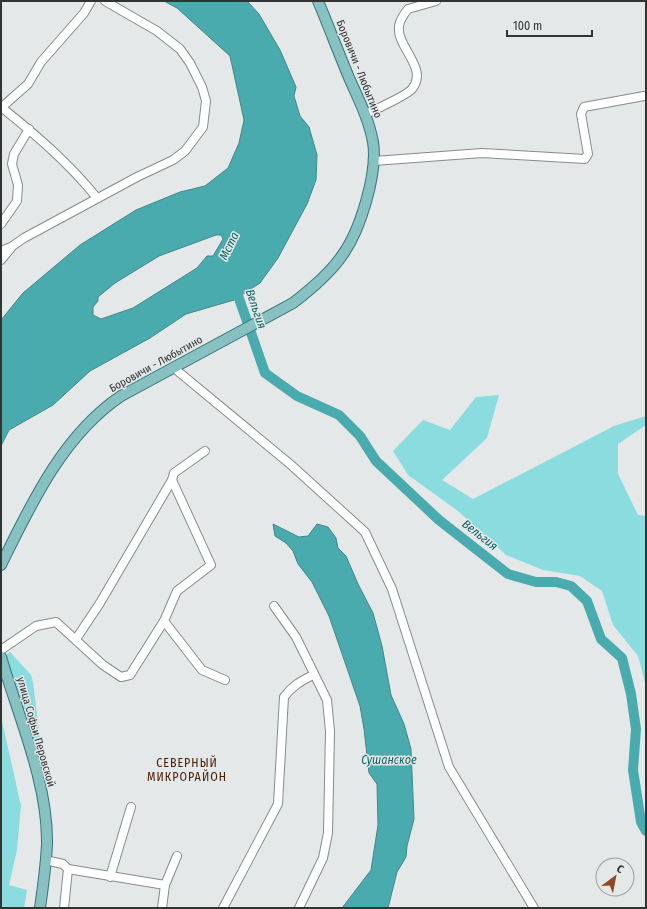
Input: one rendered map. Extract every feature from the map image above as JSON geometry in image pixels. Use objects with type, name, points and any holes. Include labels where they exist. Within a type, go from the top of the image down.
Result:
[{"type":"main road","name":"Боровичи - Любытино","points":[[1,565],[41,488],[62,457],[87,425],[105,407],[121,396],[284,308],[306,294],[342,256],[357,224],[365,201],[374,161],[373,143],[366,114],[318,1]]},
{"type":"main road","name":"улица Софьи Перовской","points":[[1,658],[19,710],[38,776],[46,823],[47,844],[40,908]]},
{"type":"street","points":[[91,1],[84,14],[41,62],[28,84],[1,107],[29,129],[78,175],[97,198]]},
{"type":"street","points":[[1,260],[12,247],[24,238],[62,220],[97,198],[173,160],[185,151],[202,127],[206,101],[190,62],[180,49],[157,31],[104,1]]},
{"type":"street","points":[[366,114],[411,90],[416,81],[416,71],[400,34],[399,27],[408,9],[436,1]]},
{"type":"street","points":[[374,161],[482,153],[585,159],[588,154],[581,114],[584,107],[644,96]]},
{"type":"street","points":[[1,224],[17,201],[18,185],[12,164],[14,154],[29,129]]},
{"type":"street","points":[[1,251],[12,247]]},
{"type":"street","points":[[174,368],[290,464],[364,532],[392,589],[449,767],[534,908]]},
{"type":"street","points":[[76,639],[172,480],[174,473],[205,451]]},
{"type":"street","points":[[1,650],[36,626],[56,622],[103,665],[121,677],[130,675],[164,621],[177,591],[212,565],[172,480]]},
{"type":"street","points":[[274,606],[296,637],[313,675],[327,700],[330,731],[328,833],[323,858],[299,908]]},
{"type":"street","points":[[164,621],[202,670],[224,680]]},
{"type":"street","points":[[223,908],[278,804],[284,698],[290,688],[313,675]]},
{"type":"street","points":[[110,877],[131,807]]},
{"type":"street","points":[[162,908],[164,885],[177,856]]},
{"type":"street","points":[[45,860],[63,864],[68,869],[164,885]]},
{"type":"street","points":[[64,908],[68,869]]},
{"type":"shaded area","points":[[499,395],[487,438],[442,480],[473,499],[614,426],[646,416],[646,425],[618,444],[618,474],[638,515],[646,516],[646,686],[638,656],[613,625],[602,591],[580,576],[543,570],[506,555],[458,511],[408,475],[393,451],[423,420],[450,430],[476,397]]},
{"type":"shaded area","points":[[10,652],[31,675],[33,682],[43,763],[42,773],[39,774],[6,657]]},
{"type":"shaded area","points":[[1,716],[21,806],[17,850],[9,885],[27,890],[24,908],[1,908]]},
{"type":"water","name":"Мста","points":[[164,1],[247,1],[259,14],[280,50],[296,87],[294,96],[300,116],[309,127],[317,155],[316,180],[307,204],[278,258],[260,283],[234,300],[186,314],[150,338],[90,371],[53,405],[9,430],[1,446],[1,320],[23,293],[80,245],[136,210],[180,192],[205,186],[228,168],[239,143],[244,120],[230,56],[177,8]],"holes":[[[216,235],[221,235],[223,239],[213,256],[207,256],[197,268],[133,308],[101,319],[93,315],[93,307],[98,301],[98,297],[115,283],[159,256]]]},
{"type":"water","name":"Сушанское","points":[[273,524],[299,537],[308,536],[317,524],[328,527],[336,538],[338,548],[346,556],[373,613],[382,646],[391,695],[404,724],[411,749],[414,819],[407,846],[406,857],[397,872],[388,908],[342,908],[371,870],[378,825],[377,784],[369,773],[360,706],[329,616],[312,582],[298,564],[293,551],[286,543],[275,536]]},
{"type":"waterway","name":"Вельгия","points":[[234,284],[265,373],[297,396],[339,415],[360,436],[376,461],[439,520],[508,574],[536,582],[556,582],[571,586],[587,601],[601,639],[622,658],[631,694],[636,729],[633,770],[641,822],[646,831]]},
{"type":"district","name":"СЕВЕРНЫЙ МИКРОРАЙОН","points":[[187,770]]}]
